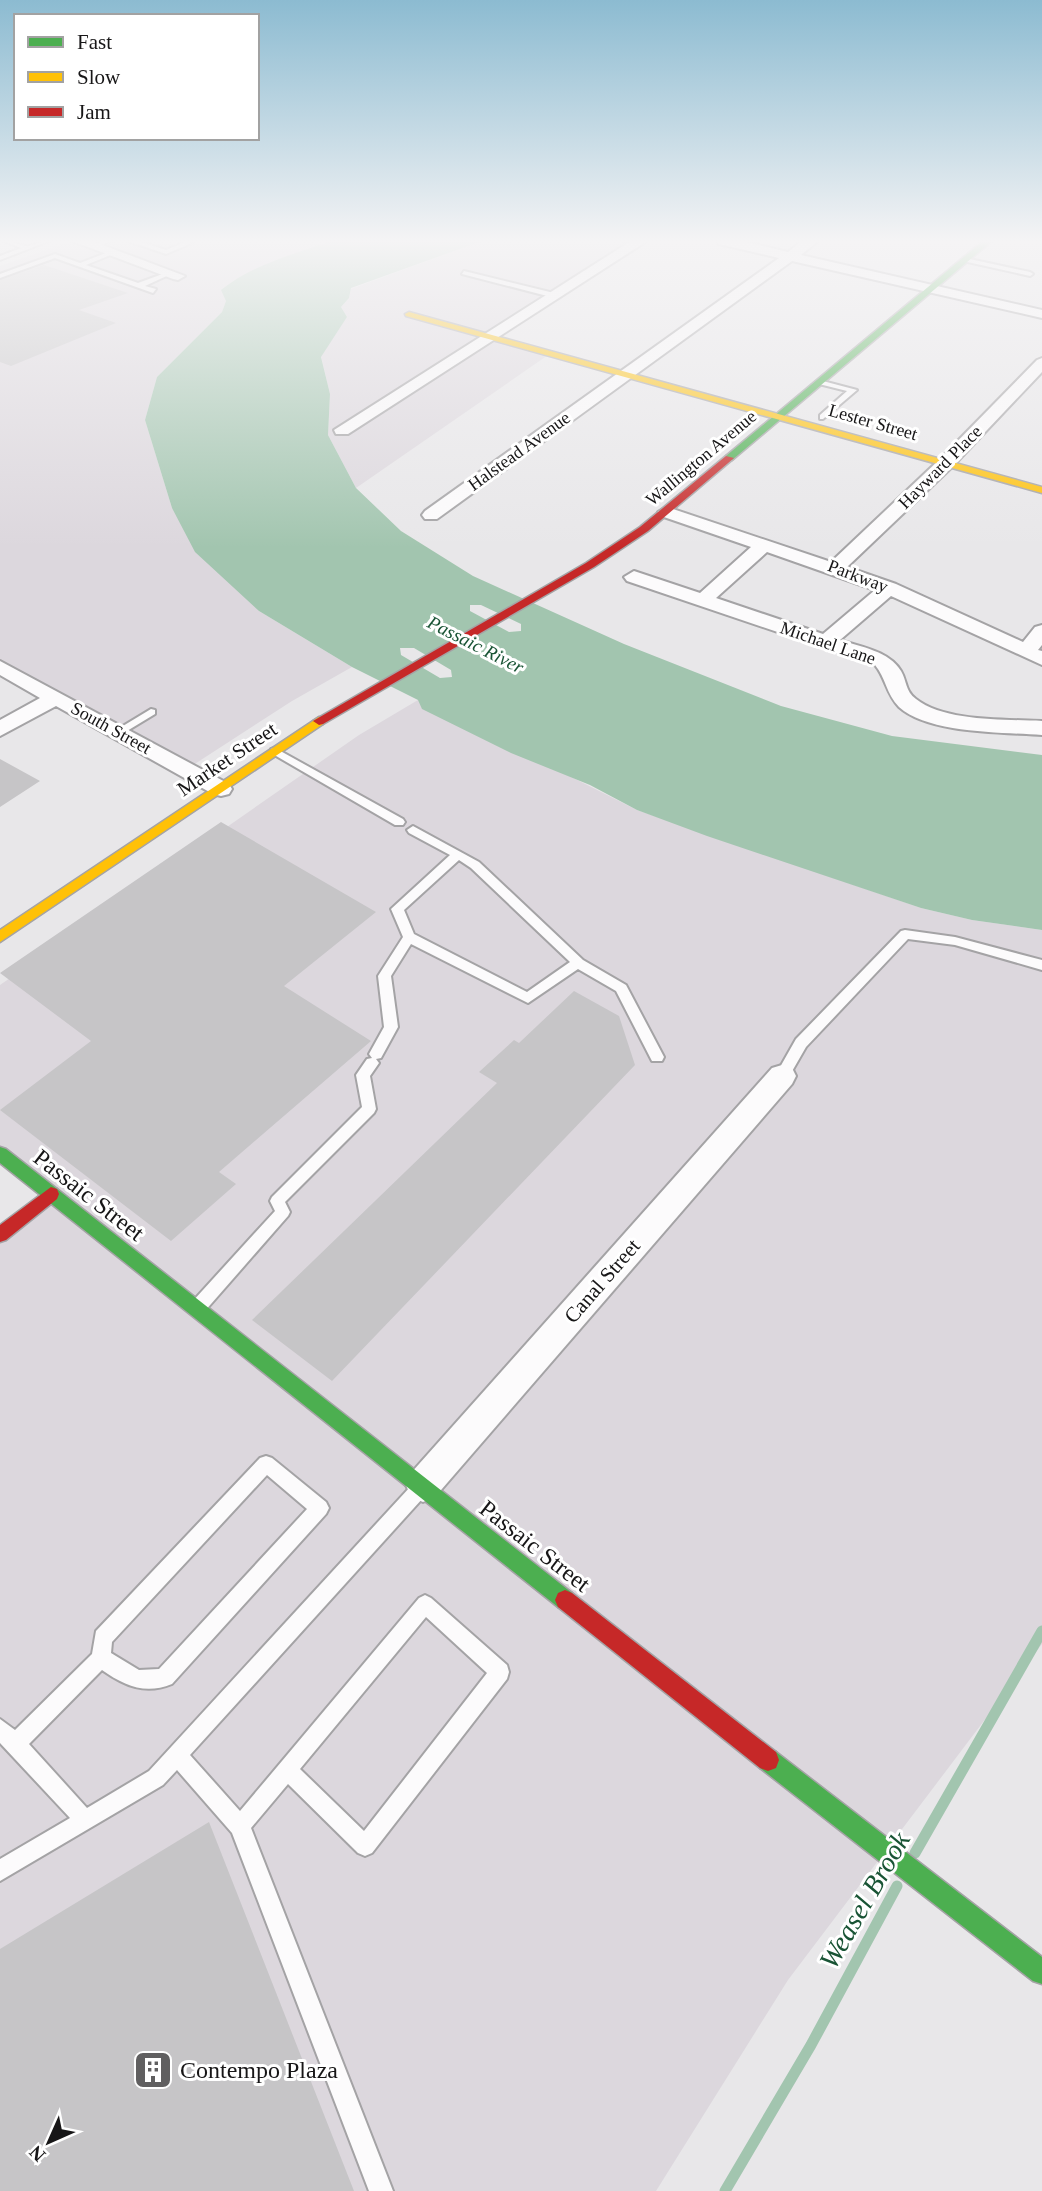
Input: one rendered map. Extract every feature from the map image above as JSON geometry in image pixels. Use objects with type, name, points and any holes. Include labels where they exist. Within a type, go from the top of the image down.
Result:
[{"type":"street","points":[[342,430],[481,343]]},
{"type":"street","name":"Lester Street","points":[[519,343],[1042,490]]},
{"type":"street","name":"Halstead Avenue","points":[[431,514],[668,343]]},
{"type":"street","name":"Wallington Avenue","points":[[484,626],[620,547],[667,512],[868,343]]},
{"type":"street","name":"Hayward Place","points":[[836,568],[946,463],[1042,363]]},
{"type":"street","name":"Parkway","points":[[667,512],[889,588],[1034,656]]},
{"type":"street","points":[[703,600],[765,544]]},
{"type":"street","name":"Michael Lane","points":[[634,577],[881,661],[894,673],[898,693],[917,711],[963,722],[1042,727]]},
{"type":"street","points":[[826,642],[889,588]]},
{"type":"street","name":"Market Street","points":[[0,937],[275,751],[484,626]]},
{"type":"street","points":[[1034,656],[1042,631]]},
{"type":"street","name":"South Street","points":[[0,667],[221,789]]},
{"type":"street","points":[[0,729],[55,698]]},
{"type":"street","name":"Canal Street","points":[[422,1485],[782,1076]]},
{"type":"street","name":"Passaic Street","points":[[0,1154],[930,1888],[1042,1972]]},
{"type":"street","points":[[0,1235],[51,1194]]},
{"type":"lane","points":[[822,382],[853,390],[823,417]]},
{"type":"lane","points":[[118,732],[151,712]]},
{"type":"lane","points":[[275,751],[399,822]]},
{"type":"lane","points":[[413,830],[475,865],[578,963],[621,988],[657,1057]]},
{"type":"lane","points":[[457,854],[397,909],[409,937],[528,998],[578,963]]},
{"type":"lane","points":[[782,1076],[801,1043],[905,934],[954,941],[1042,965]]},
{"type":"lane","points":[[197,1308],[283,1212],[277,1200],[369,1109],[363,1075],[391,1027],[384,976],[409,937]]},
{"type":"lane","points":[[15,1744],[101,1658],[103,1638],[266,1464],[320,1508],[165,1677],[154,1682],[139,1682],[101,1658]]},
{"type":"lane","points":[[0,1871],[156,1778],[422,1485]]},
{"type":"lane","points":[[240,1826],[425,1604],[500,1672],[365,1846],[287,1770]]},
{"type":"lane","points":[[0,1729],[86,1821]]},
{"type":"lane","points":[[177,1755],[240,1826],[381,2191]]},
{"type":"shaded area","points":[[0,343],[191,343],[157,377],[145,420],[172,508],[259,611],[352,667],[292,701],[187,769],[0,665]]},
{"type":"shaded area","points":[[330,343],[515,343],[551,353],[356,488],[328,435],[330,394],[321,356]]},
{"type":"shaded area","points":[[418,700],[637,810],[921,908],[972,920],[1042,930],[1042,1644],[788,1980],[656,2191],[0,2191],[0,1229],[43,1194],[0,1159],[0,985],[359,735]]},
{"type":"water","name":"Passaic River","points":[[191,343],[330,343],[321,357],[330,394],[328,435],[356,488],[401,531],[473,576],[624,644],[781,706],[892,736],[1042,755],[1042,930],[972,920],[921,908],[637,810],[590,785],[511,753],[422,709],[418,700],[352,667],[259,611],[195,552],[172,508],[145,420],[157,377]],"holes":[[[470,605],[481,605],[521,624],[521,631],[509,632],[470,611]],[[400,648],[414,648],[451,670],[452,677],[440,678],[401,655]]]},
{"type":"building","points":[[0,343],[67,343],[11,366],[0,362]]},
{"type":"building","points":[[0,759],[40,781],[0,807]]},
{"type":"building","points":[[221,822],[376,912],[284,986],[371,1041],[219,1172],[236,1184],[171,1241],[0,1110],[91,1041],[0,973]]},
{"type":"building","points":[[574,991],[619,1016],[635,1065],[332,1381],[252,1320],[497,1083],[479,1072],[514,1040],[519,1043]]},
{"type":"building","name":"Contempo Plaza","points":[[209,1822],[354,2191],[0,2191],[0,1949]]},
{"type":"waterway","name":"Weasel Brook","points":[[915,1853],[1042,1631]]},
{"type":"waterway","name":"Weasel Brook","points":[[725,2191],[811,2045],[897,1886]]},
{"type":"traffic: fast","points":[[729,458],[866,343]]},
{"type":"traffic: fast","points":[[0,1154],[565,1600]]},
{"type":"traffic: fast","points":[[768,1760],[1042,1972]]},
{"type":"traffic: slow","points":[[514,343],[1042,490]]},
{"type":"traffic: slow","points":[[0,937],[319,721]]},
{"type":"traffic: jam","points":[[319,721],[590,565],[644,529],[729,458]]},
{"type":"traffic: jam","points":[[0,1235],[51,1194]]},
{"type":"traffic: jam","points":[[565,1600],[768,1760]]},
{"type":"place","name":"Contempo Plaza","points":[[153,2070]]}]
